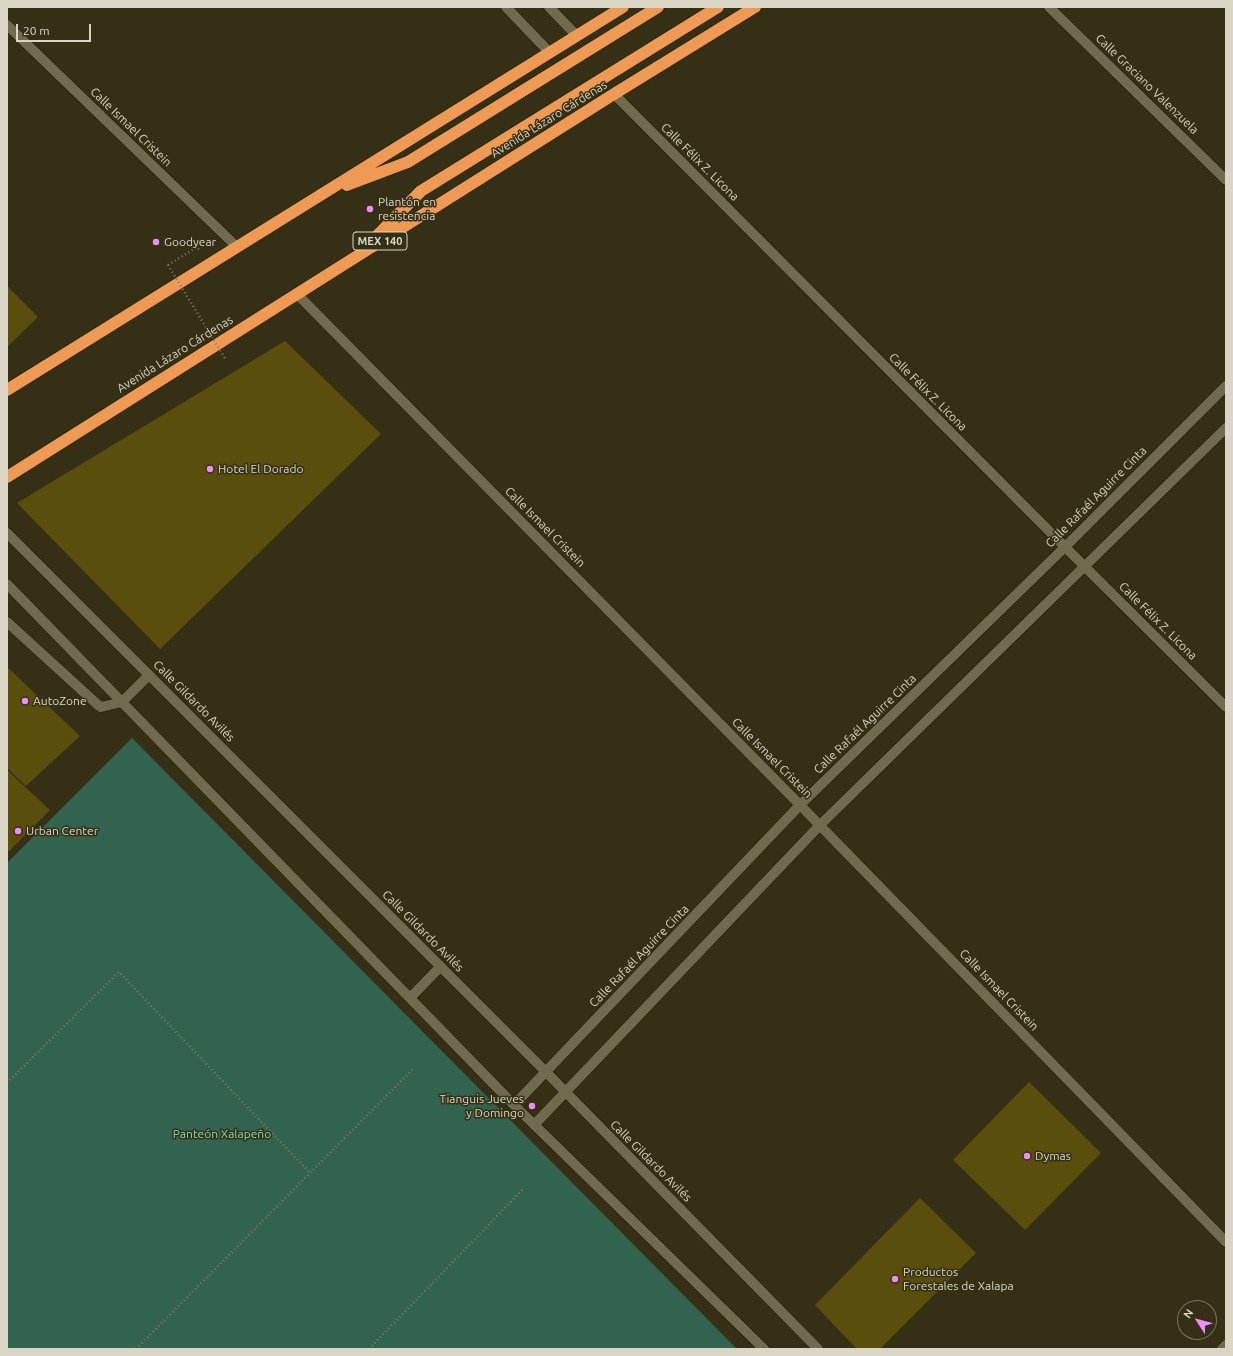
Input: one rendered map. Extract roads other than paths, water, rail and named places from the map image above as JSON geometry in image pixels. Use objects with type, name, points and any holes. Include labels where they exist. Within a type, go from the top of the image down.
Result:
[{"type":"highway","points":[[7,390],[623,7]]},
{"type":"highway","points":[[323,193],[408,162],[658,7]]},
{"type":"highway","name":"Avenida Lázaro Cárdenas","points":[[358,255],[421,191],[718,7]]},
{"type":"highway","name":"Avenida Lázaro Cárdenas","points":[[7,477],[614,94],[755,7]]},
{"type":"street","points":[[506,7],[550,53]]},
{"type":"street","points":[[549,7],[577,36]]},
{"type":"street","name":"Calle Graciano Valenzuela","points":[[1049,7],[1226,180]]},
{"type":"street","name":"Calle Ismael Cristein","points":[[7,25],[237,247]]},
{"type":"street","name":"Calle Félix Z. Licona","points":[[614,94],[1226,707]]},
{"type":"street","name":"Calle Ismael Cristein","points":[[297,294],[820,824],[1226,1242]]},
{"type":"street","name":"Calle Rafaél Aguirre Cinta","points":[[514,1105],[800,805],[1065,547],[1226,386]]},
{"type":"street","points":[[534,1124],[820,824],[1226,428]]},
{"type":"street","name":"Calle Gildardo Avilés","points":[[7,532],[546,1072],[818,1349]]},
{"type":"street","points":[[7,584],[514,1105],[764,1349]]},
{"type":"street","points":[[7,622],[101,707],[122,702],[149,675]]},
{"type":"street","points":[[410,998],[440,967]]},
{"type":"street","points":[[1222,1349],[1226,1345]]},
{"type":"place","name":"Plantón en resistencia","points":[[370,209]]},
{"type":"place","name":"Goodyear","points":[[156,242]]},
{"type":"place","name":"Hotel El Dorado","points":[[210,469]]},
{"type":"place","name":"AutoZone","points":[[25,701]]},
{"type":"place","name":"Urban Center","points":[[18,831]]},
{"type":"place","name":"Tianguis Jueves y Domingo","points":[[532,1106]]},
{"type":"place","name":"Dymas","points":[[1027,1156]]},
{"type":"place","name":"Productos Forestales de Xalapa","points":[[895,1279]]},
{"type":"park label","name":"Panteón Xalapeño","points":[[222,1134]]}]
